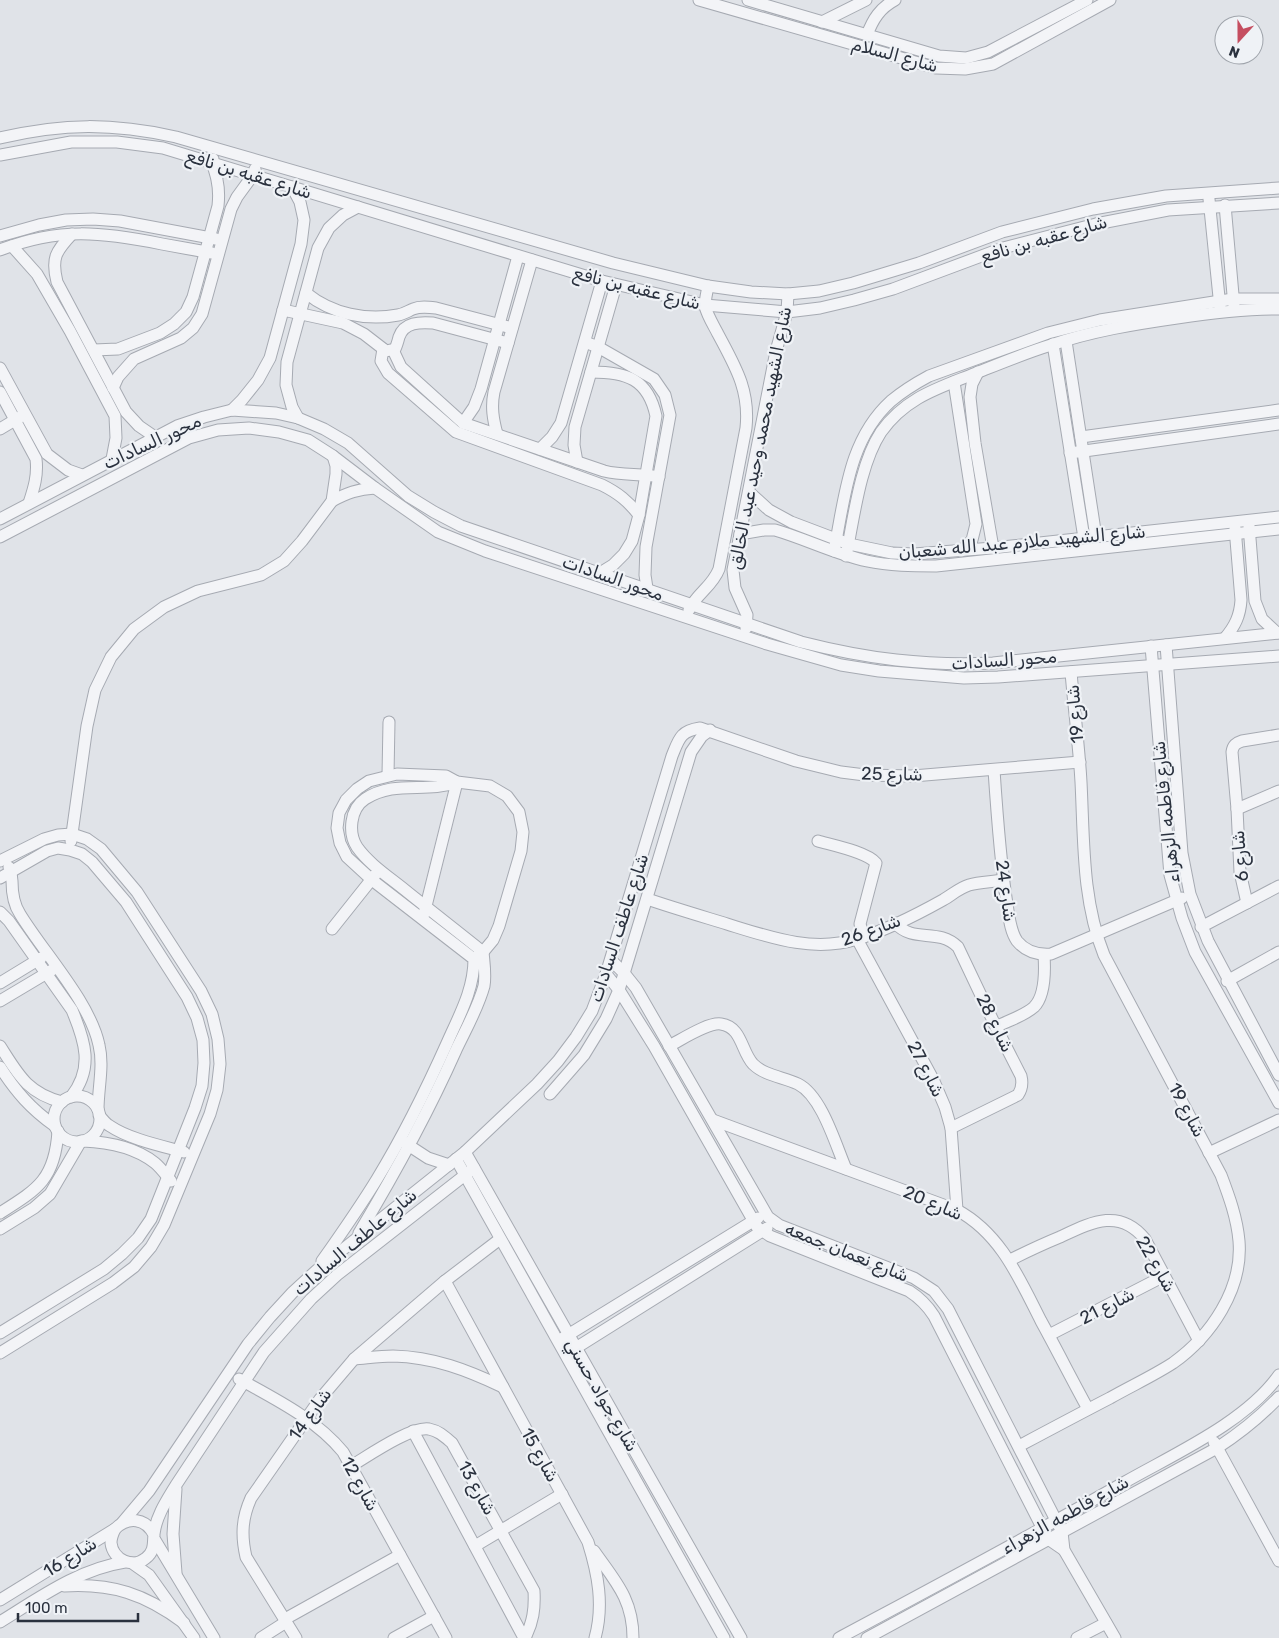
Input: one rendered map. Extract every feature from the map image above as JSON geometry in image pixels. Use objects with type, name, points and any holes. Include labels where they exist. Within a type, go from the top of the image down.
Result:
[{"type":"street","name":"شارع السلام","points":[[699,0],[936,68],[950,69],[965,69],[993,64],[1094,4],[1110,0]]},
{"type":"street","name":"شارع السلام","points":[[748,0],[939,56],[966,58],[988,52],[1087,0]]},
{"type":"street","points":[[822,22],[866,0]]},
{"type":"street","points":[[866,35],[877,15],[883,8],[895,0]]},
{"type":"street","name":"شارع عقبه بن نافع","points":[[0,138],[29,131],[66,126],[140,129],[176,136],[613,263],[708,286],[751,292],[788,294],[820,291],[862,280],[919,263],[1002,232],[1093,209],[1166,196],[1279,188]]},
{"type":"street","name":"شارع عقبه بن نافع","points":[[0,155],[71,142],[117,142],[163,148],[616,285],[705,306],[788,312],[820,308],[854,300],[893,289],[1004,248],[1138,214],[1210,206],[1279,203]]},
{"type":"street","points":[[94,350],[106,350],[130,345],[160,333],[174,324],[186,312],[193,297],[218,206],[217,176],[212,163],[216,148]]},
{"type":"street","points":[[113,388],[118,377],[134,358],[181,338],[193,328],[202,314],[234,203],[253,175],[258,160]]},
{"type":"street","points":[[232,410],[258,380],[270,358],[303,239],[304,220],[300,202],[292,187]]},
{"type":"street","points":[[1258,189],[1259,203]]},
{"type":"street","points":[[1208,192],[1220,306]]},
{"type":"street","points":[[1225,205],[1234,305]]},
{"type":"street","points":[[298,418],[292,407],[286,385],[287,362],[318,248],[330,228],[343,216],[358,207]]},
{"type":"street","points":[[0,236],[13,231],[57,222],[93,219],[120,221],[223,240]]},
{"type":"street","points":[[0,250],[53,236],[72,234],[117,235],[219,255]]},
{"type":"street","points":[[72,234],[55,255],[54,268],[57,282],[94,350],[98,371],[115,416],[116,438],[112,459]]},
{"type":"street","points":[[12,246],[37,274],[98,371],[113,388],[126,412],[155,437]]},
{"type":"street","points":[[463,423],[474,407],[481,389],[518,256]]},
{"type":"street","points":[[497,434],[492,406],[494,392],[532,260]]},
{"type":"street","points":[[540,449],[561,423],[602,281]]},
{"type":"street","points":[[577,462],[574,445],[575,427],[616,285]]},
{"type":"street","points":[[705,306],[708,286]]},
{"type":"street","points":[[306,293],[318,303],[333,310],[357,315],[374,317],[401,314],[415,308],[436,308],[512,328]]},
{"type":"street","name":"شارع الشهيد محمد وحيد عبد الخالق","points":[[748,623],[746,611],[737,594],[733,576],[776,351],[788,312],[788,294]]},
{"type":"street","points":[[835,545],[851,467],[862,438],[879,413],[903,392],[930,376],[1048,333],[1100,320],[1279,299]]},
{"type":"street","points":[[1234,305],[1279,309]]},
{"type":"street","name":"شارع الشهيد محمد وحيد عبد الخالق","points":[[686,618],[692,605],[713,582],[719,569],[748,412],[746,395],[740,379],[705,306]]},
{"type":"street","points":[[848,550],[864,471],[869,457],[882,432],[900,410],[910,402],[936,388],[1014,357],[1053,344],[1220,306]]},
{"type":"street","points":[[283,310],[343,324],[364,334],[388,350],[401,367],[463,423],[618,475],[659,477]]},
{"type":"street","points":[[401,314],[406,328]]},
{"type":"street","points":[[508,343],[433,323],[413,324],[400,334],[397,346],[388,350],[381,361],[388,373],[456,432],[602,485],[616,492],[640,515]]},
{"type":"street","points":[[1066,341],[1096,537]]},
{"type":"street","points":[[585,342],[598,347],[654,379],[665,395],[670,415],[644,561],[647,588]]},
{"type":"street","points":[[1053,344],[1084,538]]},
{"type":"street","points":[[0,368],[9,407]]},
{"type":"street","points":[[591,372],[613,373],[633,379],[645,389],[653,402],[656,416],[640,515],[632,541],[624,554],[613,565],[600,573]]},
{"type":"street","points":[[978,372],[972,384],[970,397],[975,443],[993,548]]},
{"type":"street","points":[[954,382],[976,524],[972,540],[961,551]]},
{"type":"street","points":[[0,392],[9,407],[20,417],[47,454],[68,470],[82,475]]},
{"type":"street","name":"محور السادات","points":[[0,519],[177,426],[232,410],[269,412],[298,418],[324,429],[348,443],[408,496],[461,526],[801,642],[837,651],[916,663],[993,663],[1278,633]]},
{"type":"street","points":[[1081,437],[1279,410]]},
{"type":"street","points":[[0,429],[20,417]]},
{"type":"street","points":[[20,417],[36,459],[35,484],[29,503]]},
{"type":"street","points":[[1070,453],[1279,424]]},
{"type":"street","name":"محور السادات","points":[[0,537],[189,438],[218,430],[249,428],[279,432],[308,440],[438,532],[485,551],[743,637],[841,664],[896,673],[964,678],[1279,656]]},
{"type":"street","points":[[332,501],[336,474],[333,456]]},
{"type":"street","points":[[70,850],[87,726],[95,690],[111,657],[134,629],[164,607],[198,591],[261,575],[284,561],[302,541],[332,501],[346,493],[360,489],[375,488]]},
{"type":"street","name":"شارع الشهيد ملازم عبد الله شعبان","points":[[749,492],[769,510],[835,545],[891,565],[936,566],[1279,529]]},
{"type":"street","name":"شارع الشهيد ملازم عبد الله شعبان","points":[[848,550],[914,554],[961,551],[1279,516]]},
{"type":"street","points":[[1248,520],[1255,601],[1262,619],[1278,633]]},
{"type":"street","points":[[1225,638],[1238,621],[1241,610],[1234,522]]},
{"type":"street","name":"شارع الشهيد ملازم عبد الله شعبان","points":[[740,534],[775,530],[835,545]]},
{"type":"street","points":[[743,637],[748,623]]},
{"type":"street","name":"شارع فاطمه الزهراء","points":[[1166,645],[1182,853],[1190,894],[1201,927],[1227,980],[1279,1075]]},
{"type":"street","name":"شارع فاطمه الزهراء","points":[[1151,646],[1170,875],[1176,900],[1195,952],[1279,1104]]},
{"type":"street","name":"شارع 19","points":[[1019,1446],[1172,1364],[1199,1341],[1214,1322],[1233,1286],[1238,1264],[1239,1242],[1226,1190],[1210,1153],[1104,955],[1096,934],[1086,881],[1080,762],[1071,672]]},
{"type":"street","points":[[388,722],[388,775]]},
{"type":"street","name":"شارع عاطف السادات","points":[[118,1526],[150,1491],[229,1373],[270,1317],[317,1270],[465,1152],[537,1084],[572,1043],[592,1011],[611,960],[677,743],[682,734],[690,730],[700,728],[710,730]]},
{"type":"street","name":"شارع 25","points":[[710,730],[796,761],[841,772],[873,775],[913,776],[1080,762]]},
{"type":"street","name":"شارع عاطف السادات","points":[[550,1094],[584,1055],[606,1019],[619,990],[691,752],[702,736],[710,730]]},
{"type":"street","name":"شارع 6","points":[[1247,903],[1240,872],[1232,752],[1237,742],[1279,735]]},
{"type":"street","name":"شارع 24","points":[[994,770],[1003,880],[1014,934],[1018,941],[1029,951],[1044,955]]},
{"type":"street","points":[[317,1270],[378,1178],[434,1072],[467,1000],[472,986],[478,955],[493,940],[499,926],[521,852],[523,832],[519,812],[507,796],[490,786],[457,782],[446,776],[388,775],[369,781],[356,789],[346,800],[339,813],[337,828],[340,843],[347,857],[372,880],[423,920],[478,955]]},
{"type":"street","points":[[355,1240],[411,1146],[478,1002],[484,986],[485,969],[478,955],[426,907],[380,870],[357,846],[352,835],[352,822],[355,810],[363,800],[385,790],[397,787],[445,787],[457,782]]},
{"type":"street","points":[[423,920],[457,782]]},
{"type":"street","name":"شارع 6","points":[[1237,809],[1279,791]]},
{"type":"street","points":[[0,1229],[34,1208],[50,1194],[82,1141],[91,1137],[99,1123],[101,1060],[99,1044],[94,1029],[81,1003],[18,912],[13,892],[12,871],[2,860],[44,839],[72,834],[87,840],[101,849],[138,892],[201,991],[212,1014],[219,1047],[220,1064],[217,1090],[210,1114],[164,1225],[151,1247],[134,1267],[113,1283],[0,1353]]},
{"type":"street","points":[[818,840],[868,857],[876,864],[860,924],[860,938]]},
{"type":"street","points":[[0,878],[47,851],[58,848],[82,854],[92,862],[126,902],[186,997],[197,1018],[203,1040],[204,1063],[202,1086],[195,1108],[151,1219],[138,1238],[104,1269],[0,1333]]},
{"type":"street","points":[[332,929],[380,870]]},
{"type":"street","name":"شارع 26","points":[[647,899],[771,938],[793,943],[837,944],[860,938],[895,923],[943,900],[970,884],[1003,880]]},
{"type":"street","points":[[1201,927],[1279,886]]},
{"type":"street","points":[[996,1027],[1032,1008],[1038,1002],[1044,973],[1044,955],[1052,954],[1190,894]]},
{"type":"street","points":[[0,912],[9,921],[72,1010],[83,1043],[86,1061],[84,1074],[79,1086],[56,1109],[54,1117],[56,1150],[50,1169],[39,1185],[1,1212]]},
{"type":"street","name":"شارع 28","points":[[895,923],[906,932],[943,937],[958,947],[1023,1083],[1022,1090],[1012,1099],[951,1128]]},
{"type":"street","name":"شارع 27","points":[[860,938],[945,1107],[951,1128],[957,1210]]},
{"type":"street","points":[[1227,980],[1278,953]]},
{"type":"street","points":[[0,983],[47,954]]},
{"type":"street","name":"شارع نعمان جمعه","points":[[611,960],[636,988],[765,1212],[774,1222],[924,1283],[942,1299],[1057,1521],[1062,1532],[1064,1550]]},
{"type":"street","points":[[0,1001],[56,967]]},
{"type":"street","name":"شارع نعمان جمعه","points":[[606,974],[619,990],[654,1046],[754,1222],[762,1232],[909,1291],[919,1297],[934,1316],[1045,1534],[1064,1550],[1115,1638]]},
{"type":"street","points":[[592,1011],[606,1019]]},
{"type":"street","points":[[669,1046],[712,1024],[722,1024],[730,1027],[737,1033],[748,1057],[754,1064],[762,1070],[800,1085],[810,1093],[824,1118],[846,1169]]},
{"type":"street","points":[[0,1046],[23,1080],[34,1091],[47,1098],[66,1099],[79,1096],[87,1098],[93,1103],[108,1126],[121,1132],[193,1154]]},
{"type":"street","points":[[0,1067],[27,1104],[68,1140],[116,1145],[143,1155],[157,1164],[179,1188]]},
{"type":"street","name":"شارع 20","points":[[713,1120],[957,1210],[976,1223],[992,1237],[1010,1260],[1088,1409]]},
{"type":"street","points":[[1210,1153],[1279,1120]]},
{"type":"street","points":[[400,1139],[428,1158],[452,1162]]},
{"type":"street","name":"شارع جواد حسني","points":[[465,1152],[741,1638]]},
{"type":"street","name":"شارع جواد حسني","points":[[452,1162],[464,1175],[724,1638]]},
{"type":"street","name":"شارع عاطف السادات","points":[[154,1538],[165,1504],[176,1485],[244,1381],[270,1345],[311,1299],[337,1275],[474,1168]]},
{"type":"street","points":[[558,1342],[754,1222],[765,1212]]},
{"type":"street","name":"شارع 22","points":[[1010,1260],[1092,1222],[1112,1220],[1131,1226],[1145,1239],[1199,1341]]},
{"type":"street","points":[[565,1354],[762,1232],[774,1222]]},
{"type":"street","name":"شارع 14","points":[[296,1638],[246,1557],[242,1542],[242,1526],[245,1511],[251,1498],[336,1378],[354,1359],[445,1281],[500,1239]]},
{"type":"street","name":"شارع 21","points":[[1049,1336],[1164,1276]]},
{"type":"street","name":"شارع 15","points":[[445,1281],[588,1542],[598,1577],[600,1596],[595,1638]]},
{"type":"street","points":[[354,1359],[392,1356],[431,1360],[468,1370],[503,1387]]},
{"type":"street","name":"شارع 12","points":[[229,1373],[320,1428],[343,1452],[446,1638]]},
{"type":"street","name":"شارع فاطمه الزهراء","points":[[867,1638],[881,1635],[1045,1534],[1057,1521],[1210,1434],[1244,1410],[1279,1375]]},
{"type":"street","points":[[972,1391],[975,1386],[986,1381]]},
{"type":"street","name":"شارع فاطمه الزهراء","points":[[839,1638],[1045,1534],[1062,1532],[1217,1448],[1247,1428],[1279,1397]]},
{"type":"street","points":[[990,1427],[996,1426],[1004,1417]]},
{"type":"street","name":"شارع 13","points":[[413,1431],[428,1429],[442,1433],[452,1443],[501,1530],[534,1591],[535,1608],[532,1624],[525,1638]]},
{"type":"street","points":[[351,1466],[413,1431],[525,1638]]},
{"type":"street","points":[[1210,1434],[1279,1562]]},
{"type":"street","points":[[176,1485],[173,1534],[177,1577]]},
{"type":"street","points":[[475,1546],[562,1494]]},
{"type":"street","points":[[194,1638],[150,1575],[118,1558],[111,1544],[112,1536],[118,1526],[127,1521],[138,1520],[148,1526],[214,1638]]},
{"type":"street","name":"شارع 16","points":[[1,1599],[38,1578],[118,1526]]},
{"type":"street","points":[[128,1562],[139,1562],[151,1554],[154,1538]]},
{"type":"street","points":[[588,1542],[623,1593],[630,1607],[633,1622],[633,1638]]},
{"type":"street","points":[[261,1638],[285,1621],[400,1555]]},
{"type":"street","name":"شارع 16","points":[[0,1622],[60,1586],[93,1570],[128,1562]]},
{"type":"street","points":[[38,1578],[46,1594]]},
{"type":"street","points":[[60,1586],[104,1586],[125,1591],[153,1602],[184,1623]]},
{"type":"street","points":[[394,1638],[434,1616]]},
{"type":"street","points":[[1078,1638],[1106,1623]]}]
